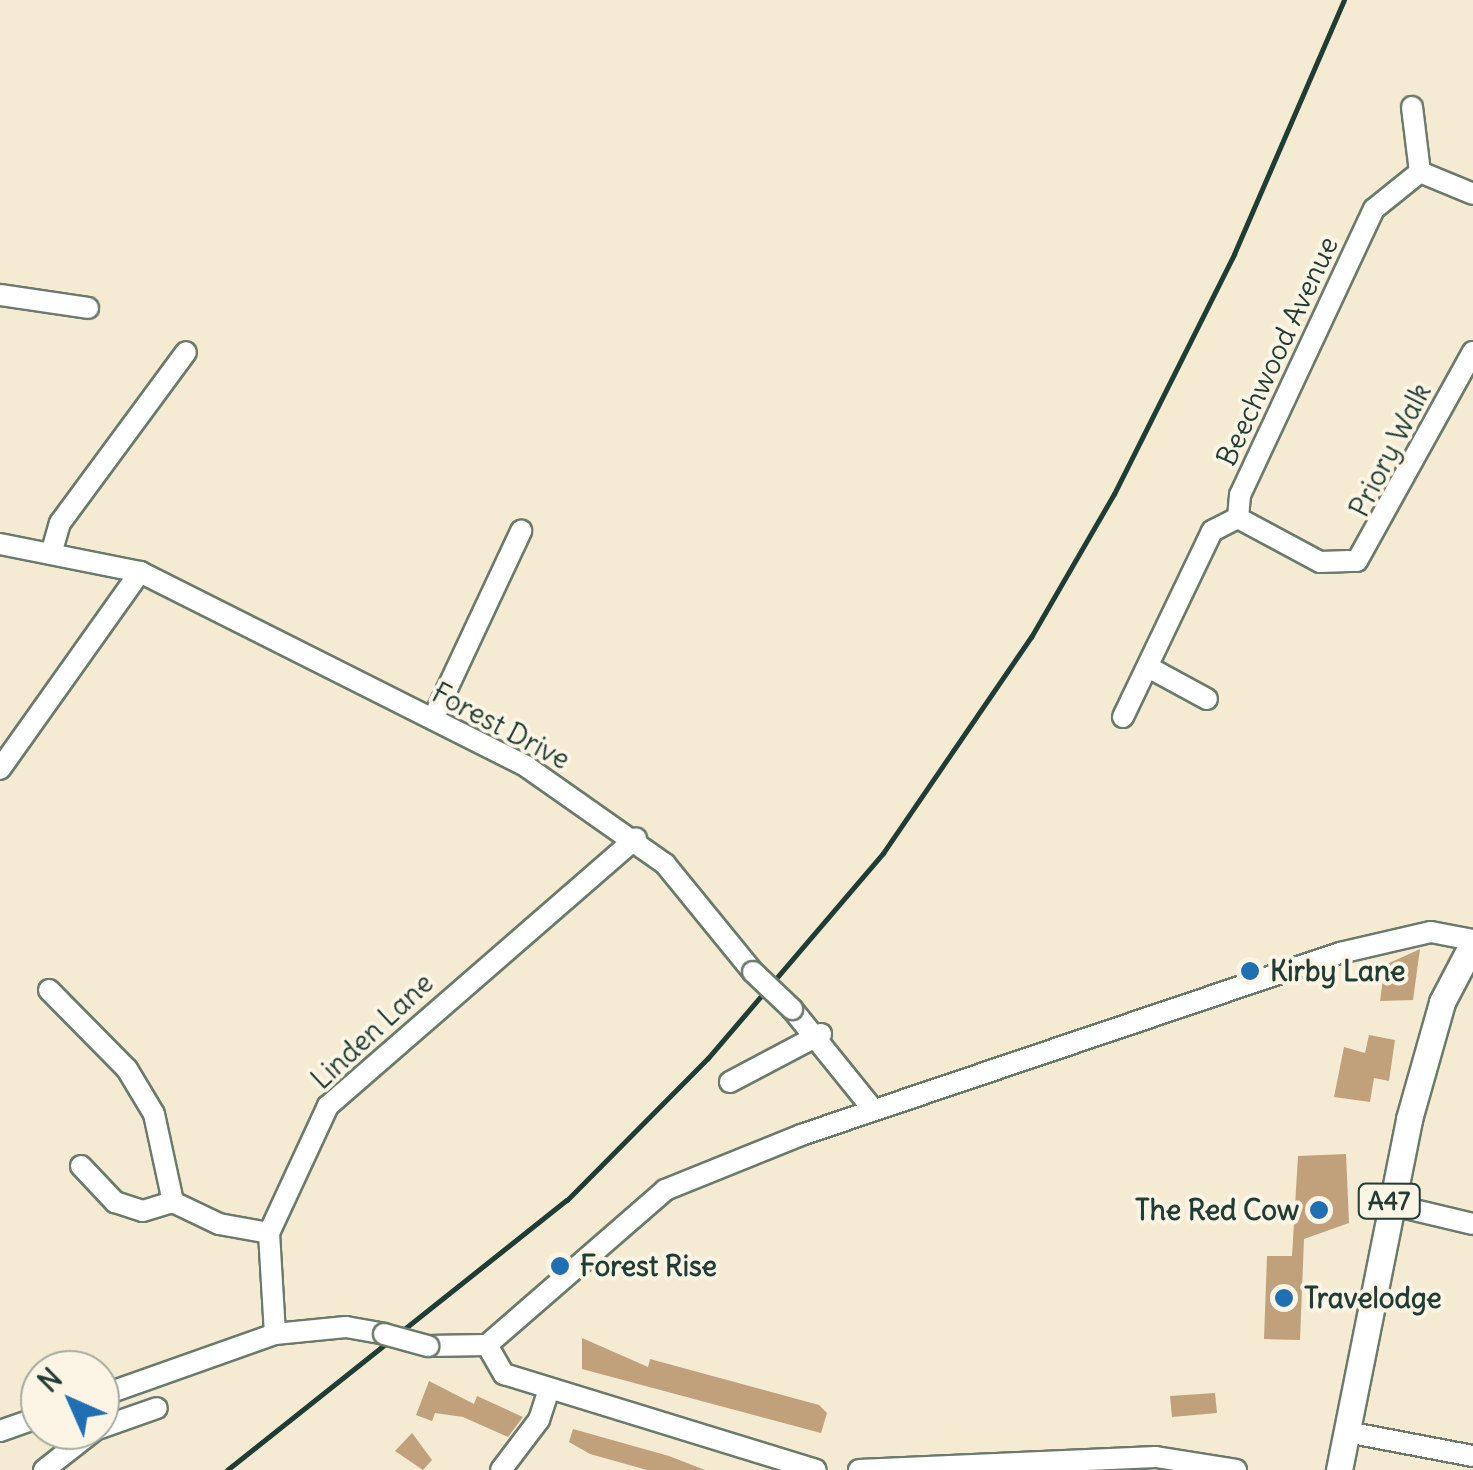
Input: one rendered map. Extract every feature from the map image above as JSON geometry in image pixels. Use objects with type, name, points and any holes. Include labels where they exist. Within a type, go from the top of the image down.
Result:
[{"type":"main road","name":"A47","points":[[1340,1470],[1388,1204],[1442,1002],[1473,942]]},
{"type":"street","points":[[1412,107],[1420,172],[1473,194]]},
{"type":"street","name":"Beechwood Avenue","points":[[1238,518],[1240,495],[1374,209],[1420,172]]},
{"type":"street","points":[[0,295],[88,308]]},
{"type":"street","points":[[51,554],[60,523],[186,352]]},
{"type":"street","name":"Priory Walk","points":[[1238,518],[1320,562],[1357,561],[1473,352]]},
{"type":"street","points":[[1123,717],[1212,531],[1238,518]]},
{"type":"street","points":[[433,720],[520,531]]},
{"type":"street","name":"Forest Drive","points":[[0,544],[140,572],[433,720],[636,838],[753,972],[821,1034],[872,1108]]},
{"type":"street","points":[[0,769],[140,572]]},
{"type":"street","points":[[1148,667],[1184,698],[1207,699]]},
{"type":"street","name":"Linden Lane","points":[[275,1334],[269,1233],[328,1106],[636,838]]},
{"type":"street","points":[[120,1389],[275,1334],[346,1326],[428,1346],[487,1345],[665,1190],[872,1108],[1372,944],[1432,932],[1473,942]]},
{"type":"street","points":[[48,990],[136,1084],[154,1114],[173,1202]]},
{"type":"street","points":[[730,1082],[821,1034]]},
{"type":"street","points":[[80,1166],[114,1202],[143,1211],[173,1202],[219,1224],[269,1233]]},
{"type":"street","points":[[1388,1204],[1473,1224]]},
{"type":"street","points":[[487,1345],[504,1374],[816,1470]]},
{"type":"street","points":[[501,1470],[549,1389]]},
{"type":"street","points":[[120,1421],[157,1408]]},
{"type":"street","points":[[1347,1432],[1473,1456]]},
{"type":"street","points":[[44,1470],[70,1450]]},
{"type":"street","points":[[860,1470],[1156,1457],[1236,1470]]},
{"type":"building","points":[[1420,949],[1413,1000],[1380,1001],[1385,965]]},
{"type":"building","points":[[1369,1035],[1395,1040],[1389,1081],[1374,1078],[1370,1102],[1334,1097],[1344,1047],[1365,1053]]},
{"type":"building","points":[[1346,1154],[1349,1223],[1304,1239],[1300,1340],[1264,1339],[1267,1256],[1292,1256],[1298,1156]]},
{"type":"building","points":[[582,1338],[648,1367],[650,1359],[819,1405],[827,1413],[821,1433],[582,1369]]},
{"type":"building","points":[[429,1381],[474,1404],[477,1396],[523,1417],[508,1437],[463,1417],[435,1413],[432,1421],[416,1415]]},
{"type":"building","points":[[1215,1393],[1217,1413],[1172,1417],[1170,1396]]},
{"type":"building","points":[[573,1429],[705,1470],[647,1470],[590,1454],[569,1442]]},
{"type":"building","points":[[412,1433],[432,1460],[423,1470],[395,1451]]},
{"type":"railway","points":[[227,1470],[567,1200],[708,1058],[883,853],[1031,637],[1114,494],[1234,254],[1344,0]]},
{"type":"place","name":"Kirby Lane","points":[[1250,971]]},
{"type":"place","name":"The Red Cow","points":[[1319,1210]]},
{"type":"place","name":"Forest Rise","points":[[560,1266]]},
{"type":"place","name":"Travelodge","points":[[1284,1298]]}]
